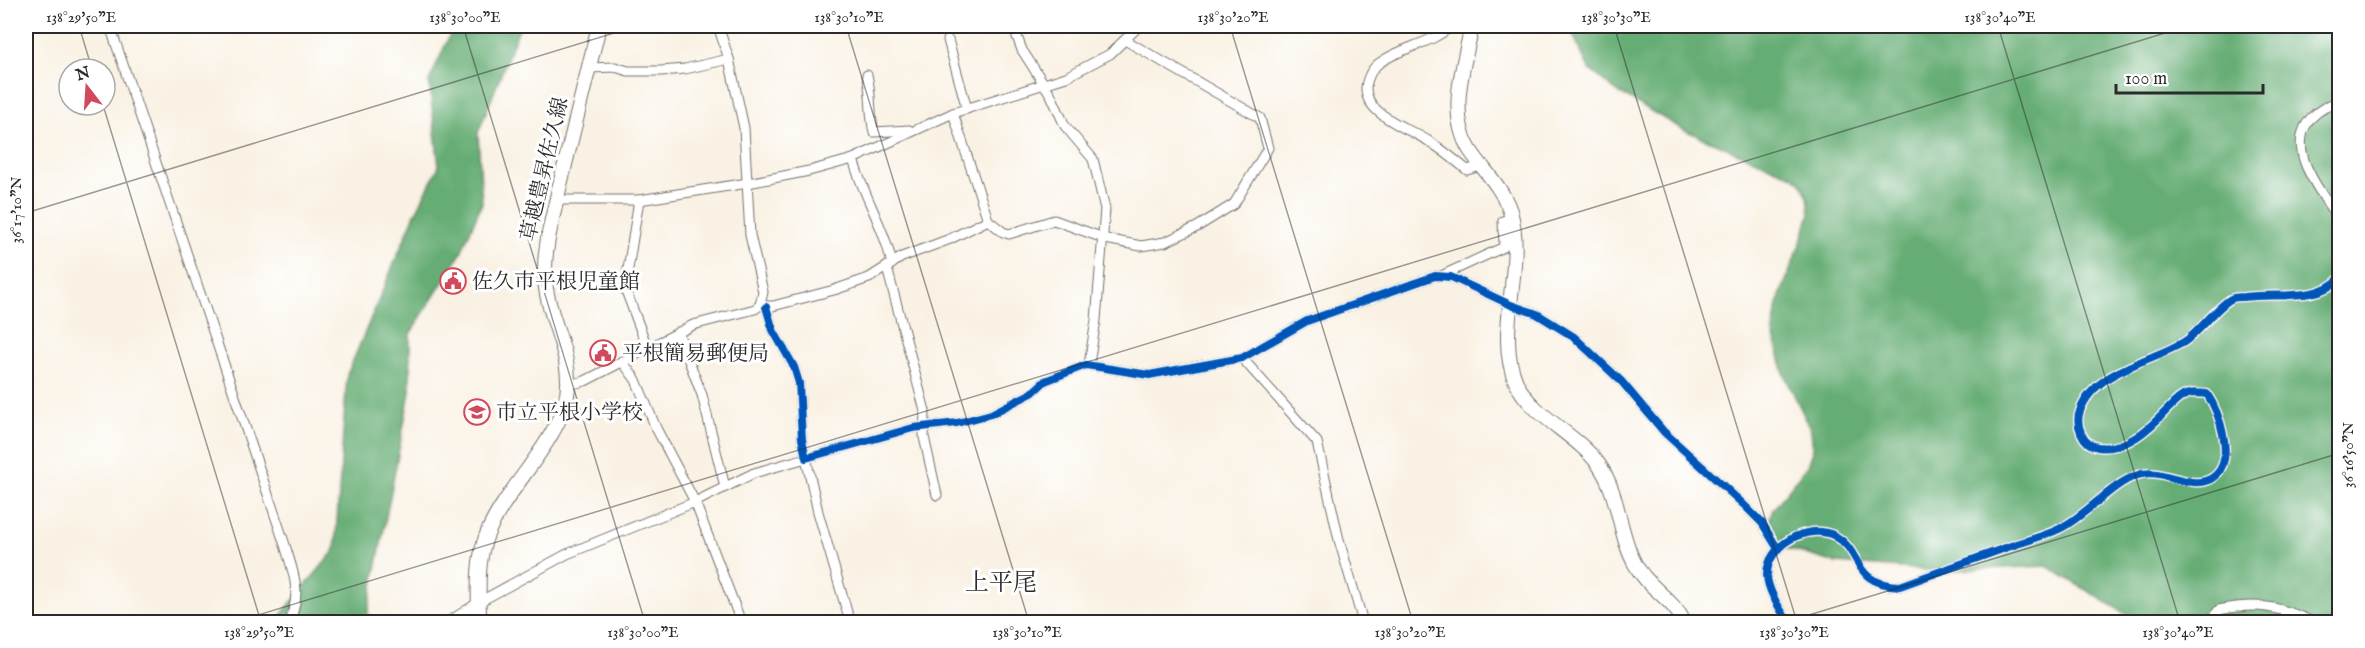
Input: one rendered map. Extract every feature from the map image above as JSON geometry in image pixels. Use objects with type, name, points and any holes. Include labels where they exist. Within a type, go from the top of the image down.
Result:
[{"type":"street","points":[[110,26],[284,542],[297,591],[289,622]]},
{"type":"street","name":"草越豊昇佐久線","points":[[479,622],[480,566],[486,537],[493,521],[552,430],[566,400],[568,385],[566,364],[544,275],[547,243],[599,26]]},
{"type":"street","points":[[718,26],[729,59],[744,128],[751,247],[763,292],[763,306],[773,330],[794,367],[799,383],[802,439],[806,458],[818,512],[850,622]]},
{"type":"street","points":[[1013,26],[1022,50],[1045,84],[1065,126],[1093,159],[1103,195],[1105,209],[1096,320],[1089,364]]},
{"type":"street","points":[[557,200],[639,200],[748,183],[809,171],[853,159],[953,113],[1066,77],[1093,64],[1125,40],[1139,26]]},
{"type":"street","points":[[1451,26],[1429,41],[1386,59],[1376,66],[1365,85],[1367,96],[1377,111],[1427,140],[1467,170],[1482,166]]},
{"type":"street","points":[[1472,26],[1460,86],[1459,121],[1463,136],[1503,195],[1511,218],[1515,243],[1509,354],[1516,383],[1528,400],[1583,446],[1599,466],[1609,484],[1635,565],[1675,607],[1684,622]]},
{"type":"street","points":[[948,40],[967,109]]},
{"type":"street","points":[[953,113],[988,220],[1003,232],[1009,234],[1054,219],[1101,237],[1141,246],[1166,242],[1197,227],[1234,204],[1268,148],[1260,118],[1125,40]]},
{"type":"street","points":[[589,68],[661,71],[685,69],[729,59]]},
{"type":"street","points":[[867,75],[870,89],[870,117],[874,132],[911,131]]},
{"type":"street","points":[[2340,102],[2318,111],[2307,123],[2300,140],[2302,159],[2340,222]]},
{"type":"street","points":[[853,159],[866,198],[882,226],[889,266],[925,411],[924,437],[937,495]]},
{"type":"street","points":[[639,200],[625,288],[647,347]]},
{"type":"street","points":[[448,622],[479,602],[567,554],[695,502],[754,472],[925,427],[957,423],[991,414],[1032,393],[1045,381],[1089,364],[1149,375],[1242,358],[1307,321],[1440,276],[1504,247],[1503,221],[1511,218]]},
{"type":"street","points":[[568,385],[585,381],[693,325],[834,290],[869,278],[902,257],[950,239],[988,220]]},
{"type":"street","points":[[1440,276],[1463,282],[1553,323],[1586,348],[1622,382],[1664,432],[1762,523],[1778,549]]},
{"type":"street","points":[[1788,622],[1774,596],[1767,576],[1771,561],[1778,549],[1796,534],[1817,531],[1833,535],[1845,543],[1861,570],[1872,579],[1885,585],[1900,586],[2059,529],[2096,505],[2123,482],[2138,474],[2154,472],[2204,483],[2217,474],[2225,458],[2216,407],[2207,394],[2188,394],[2176,401],[2137,436],[2114,448],[2094,446],[2082,436],[2077,420],[2084,401],[2094,388],[2119,372],[2186,342],[2231,298],[2312,293],[2328,289],[2340,278]]},
{"type":"street","points":[[678,332],[702,395],[725,487]]},
{"type":"street","points":[[1242,358],[1317,442],[1339,540],[1363,622]]},
{"type":"street","points":[[622,361],[636,380],[656,428],[695,502],[741,622]]},
{"type":"street","points":[[2209,622],[2218,610],[2252,605],[2288,611],[2313,622]]},
{"type":"green space","points":[[454,26],[520,26],[478,133],[482,203],[460,255],[410,334],[410,392],[366,622],[278,622],[281,615],[335,550],[347,375],[415,214],[439,166],[429,81]]},
{"type":"green space","points":[[1569,26],[2339,26],[2339,622],[2139,622],[2047,566],[1941,571],[1836,563],[1785,548],[1773,538],[1767,526],[1772,511],[1809,463],[1813,451],[1811,430],[1784,374],[1773,333],[1777,304],[1810,213],[1808,197],[1801,183],[1793,176],[1682,129],[1616,91],[1589,69]]},
{"type":"cycle path","points":[[766,307],[773,330],[794,367],[799,383],[802,439],[806,458],[913,428],[957,423],[991,414],[1032,393],[1045,381],[1086,365],[1149,375],[1242,358],[1307,321],[1435,276],[1451,277],[1511,305],[1537,314],[1574,337],[1622,382],[1664,432],[1762,523],[1778,549]]},
{"type":"cycle path","points":[[1788,622],[1775,600],[1767,576],[1773,555],[1790,539],[1801,534],[1824,532],[1835,536],[1850,550],[1865,574],[1884,584],[1900,586],[2059,529],[2118,485],[2138,475],[2148,473],[2189,481],[2208,480],[2222,467],[2225,446],[2220,423],[2207,394],[2193,393],[2183,396],[2136,437],[2118,446],[2108,447],[2092,445],[2081,433],[2078,422],[2080,411],[2087,397],[2111,376],[2184,342],[2232,298],[2308,294],[2331,286],[2340,278]]},
{"type":"place","name":"佐久市平根児童館","points":[[453,281]]},
{"type":"place","name":"平根簡易郵便局","points":[[603,353]]},
{"type":"place","name":"市立平根小学校","points":[[477,412]]},
{"type":"district","name":"上平尾","points":[[1001,582]]}]
